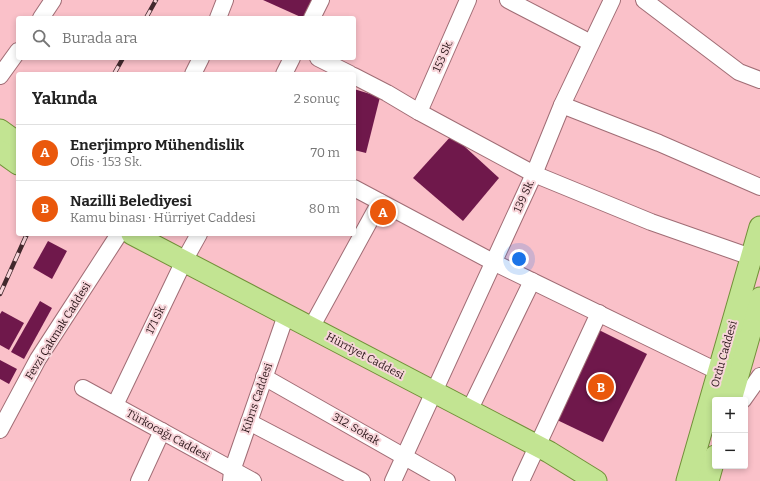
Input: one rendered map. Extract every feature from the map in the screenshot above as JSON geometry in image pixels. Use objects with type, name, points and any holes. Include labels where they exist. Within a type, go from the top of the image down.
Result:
[{"type":"main road","points":[[0,130],[16,142]]},
{"type":"main road","points":[[0,151],[16,163]]},
{"type":"main road","name":"Ordu Caddesi","points":[[687,481],[760,227]]},
{"type":"main road","name":"Hürriyet Caddesi","points":[[136,236],[537,446],[596,481]]},
{"type":"main road","name":"Ordu Caddesi","points":[[732,397],[760,298]]},
{"type":"main road","points":[[708,481],[712,467]]},
{"type":"street","points":[[42,16],[53,0]]},
{"type":"street","points":[[219,16],[225,0]]},
{"type":"street","points":[[313,16],[321,0]]},
{"type":"street","name":"153 Sk.","points":[[419,112],[468,0]]},
{"type":"street","points":[[508,0],[591,43]]},
{"type":"street","name":"139 Sk.","points":[[393,481],[534,174],[562,105],[612,0]]},
{"type":"street","points":[[644,0],[739,72],[760,80]]},
{"type":"street","points":[[707,48],[760,70]]},
{"type":"street","points":[[0,76],[16,54]]},
{"type":"street","points":[[194,72],[200,60]]},
{"type":"street","points":[[285,72],[291,60]]},
{"type":"street","points":[[322,60],[346,72]]},
{"type":"street","points":[[356,77],[534,174],[651,222],[751,256]]},
{"type":"street","points":[[562,105],[659,143],[760,187]]},
{"type":"street","points":[[356,189],[493,262],[718,372]]},
{"type":"street","points":[[311,328],[380,202]]},
{"type":"street","name":"Fevzi Çakmak Caddesi","points":[[0,430],[38,359],[118,236]]},
{"type":"street","name":"171 Sk.","points":[[115,405],[184,261],[198,236]]},
{"type":"street","points":[[469,410],[532,281]]},
{"type":"street","points":[[521,481],[599,314]]},
{"type":"street","name":"Kıbrıs Caddesi","points":[[231,476],[286,315]]},
{"type":"street","points":[[745,397],[760,376]]},
{"type":"street","name":"312. Sokak","points":[[264,377],[447,481]]},
{"type":"street","name":"Türkocağı Caddesi","points":[[83,388],[162,431],[231,476],[253,481]]},
{"type":"street","points":[[249,422],[362,481]]},
{"type":"street","points":[[139,481],[162,431]]},
{"type":"building","points":[[263,0],[315,0],[308,16],[299,16]]},
{"type":"building","points":[[356,90],[380,97],[366,153],[356,150]]},
{"type":"building","points":[[452,135],[499,178],[463,221],[413,178]]},
{"type":"building","points":[[48,241],[67,251],[52,279],[33,268]]},
{"type":"building","points":[[40,301],[52,308],[24,359],[11,352]]},
{"type":"building","points":[[2,311],[24,323],[9,350],[0,345],[0,314]]},
{"type":"building","points":[[599,330],[647,354],[603,442],[555,419]]},
{"type":"building","points":[[0,360],[17,369],[9,384],[0,379]]},
{"type":"railway","points":[[147,16],[156,0]]},
{"type":"railway","points":[[115,72],[122,60]]},
{"type":"railway","points":[[0,294],[26,236]]},
{"type":"place","name":"Enerjimpro Mühendislik","points":[[383,212]]},
{"type":"place","name":"Nazilli Belediyesi","points":[[601,387]]}]
